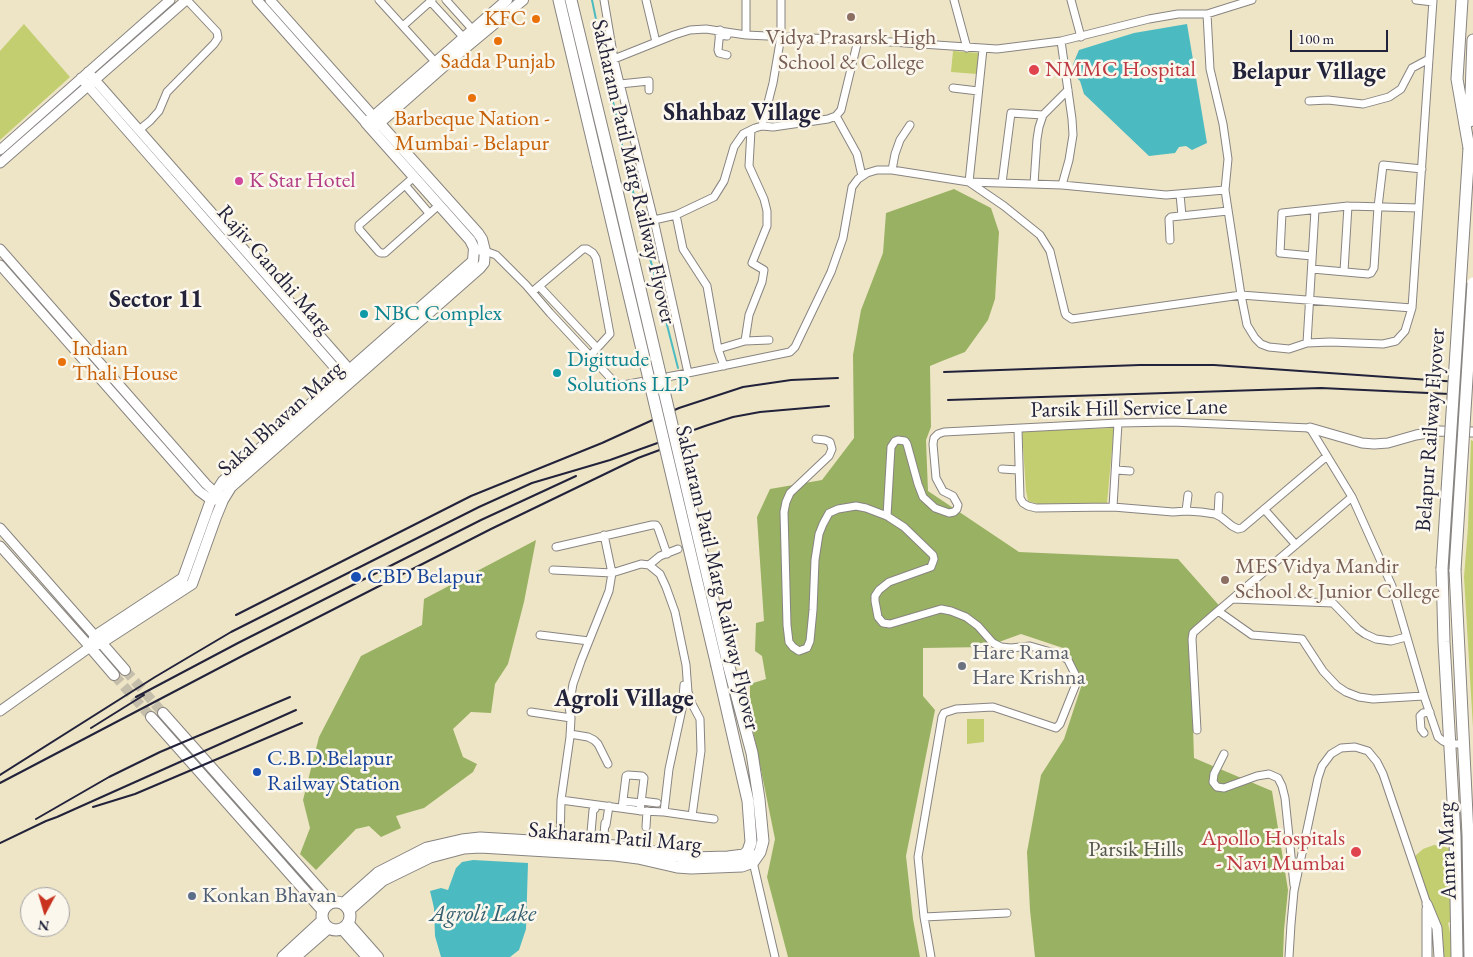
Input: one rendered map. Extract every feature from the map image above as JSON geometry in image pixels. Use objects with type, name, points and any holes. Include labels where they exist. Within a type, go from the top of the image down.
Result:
[{"type":"main road","points":[[438,66],[464,38],[507,0]]},
{"type":"main road","points":[[373,123],[438,66],[523,0]]},
{"type":"main road","points":[[559,0],[569,7]]},
{"type":"main road","points":[[1462,0],[1457,79],[1469,148]]},
{"type":"main road","name":"Sakharam Patil Marg Railway Flyover","points":[[569,7],[723,665],[742,773]]},
{"type":"main road","points":[[1469,148],[1473,40]]},
{"type":"main road","points":[[373,123],[414,177],[470,240],[474,251]]},
{"type":"main road","points":[[373,123],[478,233],[486,251]]},
{"type":"main road","name":"Belapur Railway Flyover","points":[[1450,744],[1442,569],[1469,148]]},
{"type":"main road","name":"Sakal Bhavan Marg","points":[[98,639],[192,584],[223,500],[231,487],[348,375],[473,261],[474,251]]},
{"type":"main road","name":"Sakal Bhavan Marg","points":[[90,647],[98,639],[184,578],[214,496],[223,481],[348,375],[480,268],[484,263],[486,251]]},
{"type":"main road","name":"Belapur Railway Flyover","points":[[1463,744],[1454,570],[1473,283]]},
{"type":"main road","points":[[98,639],[125,670]]},
{"type":"main road","points":[[90,647],[114,675]]},
{"type":"main road","name":"Sakharam Patil Marg Railway Flyover","points":[[723,665],[752,753],[763,842],[760,852],[753,862]]},
{"type":"main road","points":[[163,713],[219,776],[326,916],[335,930],[345,926],[350,914],[346,907],[337,902],[326,916],[295,957]]},
{"type":"main road","points":[[151,717],[326,916]]},
{"type":"main road","name":"Amra Marg","points":[[1450,744],[1455,836],[1457,957]]},
{"type":"main road","name":"Amra Marg","points":[[1463,744],[1468,835],[1470,957]]},
{"type":"main road","name":"Sakharam Patil Marg","points":[[560,847],[590,844],[603,845],[692,858],[728,857],[744,854],[748,852],[751,842],[748,801],[742,773]]},
{"type":"main road","name":"Sakharam Patil Marg","points":[[346,907],[378,873],[427,848],[480,838],[638,858],[691,868],[742,866],[753,862]]},
{"type":"main road","points":[[1470,915],[1473,927]]},
{"type":"main road","points":[[283,957],[326,916]]},
{"type":"main road","points":[[345,926],[367,957]]},
{"type":"main road","points":[[345,926],[378,957]]},
{"type":"street","points":[[0,150],[170,0]]},
{"type":"street","points":[[0,163],[186,0],[217,32],[218,38],[171,87],[159,111],[139,130]]},
{"type":"street","points":[[257,0],[373,123]]},
{"type":"street","points":[[270,0],[373,123]]},
{"type":"street","points":[[379,0],[438,66]]},
{"type":"street","points":[[447,0],[474,29]]},
{"type":"street","points":[[604,0],[614,59],[654,220],[688,373]]},
{"type":"street","points":[[646,0],[656,42]]},
{"type":"street","points":[[746,0],[746,34]]},
{"type":"street","points":[[762,126],[773,83],[781,36],[781,0]]},
{"type":"street","points":[[954,0],[967,48]]},
{"type":"street","points":[[1071,0],[1081,37]]},
{"type":"street","points":[[720,33],[998,49],[1061,41],[1178,14],[1207,14],[1233,3],[1252,0]]},
{"type":"street","points":[[1207,14],[1210,69],[1223,124],[1228,159],[1226,190],[1228,211],[1241,295],[1248,325],[1260,344],[1268,347],[1289,349],[1307,344],[1330,342],[1383,344],[1396,341],[1405,331],[1412,308],[1433,1],[1416,0]]},
{"type":"street","points":[[403,26],[431,1],[464,38]]},
{"type":"street","points":[[614,59],[690,30],[706,29],[728,36]]},
{"type":"street","points":[[720,33],[718,50],[719,53],[727,55]]},
{"type":"street","points":[[654,220],[676,214],[714,198],[724,181],[734,147],[743,134],[762,126],[828,119],[836,116],[841,110],[858,40]]},
{"type":"street","points":[[1061,41],[1073,134],[1069,160],[1062,185]]},
{"type":"street","points":[[969,182],[982,49]]},
{"type":"street","points":[[1309,102],[1328,100],[1363,104],[1389,97],[1401,88],[1412,68],[1429,59]]},
{"type":"street","name":"Rajiv Gandhi Marg","points":[[85,75],[348,375]]},
{"type":"street","points":[[620,84],[649,80],[649,90]]},
{"type":"street","name":"Rajiv Gandhi Marg","points":[[92,83],[139,130],[276,293]]},
{"type":"street","points":[[953,88],[978,91]]},
{"type":"street","points":[[1034,184],[1037,140],[1043,115],[1068,90]]},
{"type":"street","points":[[1002,183],[1011,113],[1043,115]]},
{"type":"street","points":[[836,116],[857,154],[862,176]]},
{"type":"street","points":[[892,170],[900,140],[910,125]]},
{"type":"street","points":[[745,341],[749,315],[762,282],[764,270],[752,262],[767,226],[767,211],[764,199],[749,166],[751,130]]},
{"type":"street","points":[[1312,269],[1368,274],[1373,271],[1378,207],[1384,166],[1422,169]]},
{"type":"street","points":[[474,251],[486,251],[496,255],[618,386],[790,352],[795,346],[831,272],[843,238],[852,187],[858,179],[867,173],[877,170],[892,170],[969,182],[1062,185],[1166,195],[1226,190]]},
{"type":"street","points":[[414,177],[359,224],[359,228],[379,252],[385,253],[439,205]]},
{"type":"street","points":[[969,182],[1004,206],[1040,235],[1050,251],[1064,309],[1068,318],[1078,319],[1241,295],[1412,308]]},
{"type":"street","points":[[405,185],[429,213]]},
{"type":"street","points":[[1180,194],[1182,216]]},
{"type":"street","points":[[1312,256],[1280,253],[1282,213],[1348,206],[1419,208]]},
{"type":"street","points":[[1344,271],[1348,206]]},
{"type":"street","points":[[1307,344],[1315,210]]},
{"type":"street","points":[[1170,240],[1169,219],[1171,217],[1228,211]]},
{"type":"street","points":[[676,214],[683,249],[707,286],[718,349],[724,366]]},
{"type":"street","points":[[0,249],[204,482],[214,496]]},
{"type":"street","points":[[532,292],[583,249],[593,253],[596,258],[610,336],[590,356]]},
{"type":"street","points":[[0,265],[199,491],[223,500]]},
{"type":"street","points":[[539,286],[597,348]]},
{"type":"street","points":[[718,349],[745,341],[770,340]]},
{"type":"street","name":"Parsik Hill Service Lane","points":[[887,516],[891,447],[898,440],[905,441],[907,444],[923,497],[935,508],[954,512],[958,505],[957,500],[944,491],[936,478],[934,438],[944,432],[1172,422],[1310,428]]},
{"type":"street","points":[[1113,507],[1118,423]]},
{"type":"street","points":[[1310,428],[1374,444],[1388,443],[1440,431],[1473,432]]},
{"type":"street","points":[[1310,428],[1352,497],[1392,586],[1438,737],[1443,742],[1450,744],[1463,744]]},
{"type":"street","points":[[1018,429],[1020,498],[1028,506],[1036,508],[1113,507],[1173,512],[1186,511],[1218,515],[1238,529],[1242,528],[1327,456]]},
{"type":"street","points":[[816,439],[830,442],[832,449],[829,456],[790,493],[784,512],[787,625],[789,642],[793,648],[799,651],[807,648],[810,641],[815,560],[819,534],[823,524],[829,513],[838,509],[856,506],[887,516],[904,527],[930,552],[934,559],[928,568],[889,582],[879,590],[875,596],[875,601],[878,617],[883,623],[890,624],[941,609],[951,610],[966,616],[993,643],[1001,647],[1030,646],[1061,655],[1068,660],[1076,676],[1076,684],[1060,724],[1056,728],[993,707],[956,709],[944,713],[940,724],[918,858],[924,917],[931,957]]},
{"type":"street","points":[[1002,469],[1018,470]]},
{"type":"street","points":[[1116,470],[1130,472]]},
{"type":"street","points":[[1186,511],[1188,495]]},
{"type":"street","points":[[1218,515],[1219,496]]},
{"type":"street","points":[[1197,730],[1193,633],[1352,497]]},
{"type":"street","points":[[1264,509],[1296,545]]},
{"type":"street","points":[[556,547],[656,525],[667,554]]},
{"type":"street","points":[[0,528],[98,639]]},
{"type":"street","points":[[560,847],[561,800],[570,734],[571,718],[569,707],[573,684],[609,591],[612,573],[604,535]]},
{"type":"street","points":[[0,546],[90,647],[0,711]]},
{"type":"street","points":[[649,565],[660,556],[678,549]]},
{"type":"street","points":[[552,570],[612,573],[641,564],[649,565],[660,574],[677,620],[686,665],[688,692],[700,719],[701,751],[692,816]]},
{"type":"street","points":[[1233,599],[1333,603],[1358,629],[1376,639],[1391,641],[1406,636]]},
{"type":"street","points":[[1218,611],[1252,635],[1302,639],[1324,671],[1337,686],[1346,692],[1359,697],[1373,699],[1424,696]]},
{"type":"street","points":[[540,635],[589,641]]},
{"type":"street","points":[[664,812],[669,769],[682,709],[686,665]]},
{"type":"street","points":[[531,712],[571,718]]},
{"type":"street","points":[[1424,733],[1421,729],[1420,716],[1423,713],[1430,712]]},
{"type":"street","points":[[570,734],[594,740],[608,764]]},
{"type":"street","points":[[1289,957],[1294,892],[1318,778],[1322,766],[1331,754],[1340,748],[1355,747],[1368,752],[1377,762],[1383,774],[1437,928],[1439,957]]},
{"type":"street","points":[[1224,754],[1214,774],[1213,782],[1216,787],[1224,788],[1257,776],[1269,774],[1278,778],[1285,798],[1294,892]]},
{"type":"street","points":[[623,805],[626,776],[642,776],[644,778],[642,806],[646,827]]},
{"type":"street","points":[[561,800],[609,806],[642,806],[664,812],[714,819]]},
{"type":"street","points":[[642,806],[657,803]]},
{"type":"street","points":[[603,845],[609,806]]},
{"type":"street","points":[[590,844],[595,809]]},
{"type":"street","points":[[753,862],[775,957]]},
{"type":"street","points":[[1427,904],[1427,957]]},
{"type":"street","points":[[924,917],[1007,913]]},
{"type":"green space","points":[[24,24],[70,77],[0,140],[0,51]]},
{"type":"green space","points":[[953,51],[979,53],[977,74],[951,72]]},
{"type":"green space","name":"Parsik Hills","points":[[954,189],[991,208],[999,232],[995,299],[988,320],[965,352],[930,366],[931,427],[926,440],[928,491],[1019,552],[1178,559],[1224,611],[1190,631],[1194,758],[1272,791],[1288,890],[1283,957],[1035,957],[1027,852],[1041,775],[1064,739],[1083,681],[1066,649],[1021,634],[985,647],[923,648],[923,696],[935,710],[906,856],[913,919],[920,957],[788,957],[767,877],[775,839],[750,716],[750,684],[766,679],[762,656],[755,651],[756,623],[764,621],[757,517],[770,489],[822,480],[854,438],[853,355],[861,310],[883,253],[886,213]]},
{"type":"green space","points":[[1114,428],[1107,503],[1038,504],[1028,501],[1022,431]]},
{"type":"green space","points":[[1471,440],[1473,441],[1473,728],[1464,577]]},
{"type":"green space","points":[[536,540],[524,602],[508,664],[495,684],[491,713],[471,712],[453,729],[463,757],[477,764],[473,772],[424,808],[396,816],[401,828],[381,837],[369,826],[356,829],[316,870],[300,854],[310,828],[303,800],[319,737],[361,656],[422,625],[424,599]]},
{"type":"green space","points":[[967,719],[984,719],[984,742],[967,744]]},
{"type":"green space","points":[[1434,845],[1450,849],[1451,921],[1448,923],[1455,957],[1439,957],[1438,940],[1415,856],[1423,849]]},
{"type":"water","points":[[1187,24],[1207,143],[1192,150],[1186,146],[1179,147],[1175,153],[1149,156],[1084,94],[1080,81],[1074,75],[1073,65],[1079,50],[1134,33]]},
{"type":"water","name":"Agroli Lake","points":[[473,860],[528,863],[526,929],[519,950],[510,957],[441,957],[435,936],[434,908],[430,891],[441,888],[448,890],[456,868],[462,862]]},
{"type":"waterway","points":[[592,0],[626,164],[678,368]]},
{"type":"waterway","points":[[681,379],[684,392]]},
{"type":"tunnel","points":[[125,670],[163,713]]},
{"type":"tunnel","points":[[114,675],[151,717]]},
{"type":"railway","points":[[944,372],[1140,365],[1214,365],[1473,383]]},
{"type":"railway","points":[[236,615],[471,496],[602,443],[679,408],[743,387],[791,380],[838,378]]},
{"type":"railway","points":[[948,400],[1321,388],[1471,395]]},
{"type":"railway","points":[[0,775],[155,677],[231,632],[479,507],[532,483],[610,460],[733,417],[760,412],[829,406]]},
{"type":"railway","points":[[0,783],[244,655],[491,529],[638,458],[665,448]]},
{"type":"railway","points":[[136,697],[481,520],[576,476]]},
{"type":"railway","points":[[91,728],[144,695]]},
{"type":"railway","points":[[36,819],[109,777],[160,752],[290,697]]},
{"type":"railway","points":[[0,843],[296,710]]},
{"type":"railway","points":[[93,807],[135,794],[302,723]]},
{"type":"place","name":"Vidya Prasarsk High School & College","points":[[851,17]]},
{"type":"place","name":"KFC","points":[[536,19]]},
{"type":"place","name":"Sadda Punjab","points":[[498,41]]},
{"type":"place","name":"NMMC Hospital","points":[[1034,70]]},
{"type":"place","name":"Barbeque Nation - Mumbai - Belapur","points":[[472,98]]},
{"type":"place","name":"K Star Hotel","points":[[239,181]]},
{"type":"place","name":"NBC Complex","points":[[364,314]]},
{"type":"place","name":"Indian Thali House","points":[[62,362]]},
{"type":"place","name":"Digittude Solutions LLP","points":[[557,373]]},
{"type":"place","name":"CBD Belapur","points":[[356,577]]},
{"type":"place","name":"MES Vidya Mandir School & Junior College","points":[[1225,580]]},
{"type":"place","name":"Hare Rama Hare Krishna","points":[[962,666]]},
{"type":"place","name":"C.B.D.Belapur Railway Station","points":[[257,772]]},
{"type":"place","name":"Apollo Hospitals - Navi Mumbai","points":[[1356,852]]},
{"type":"place","name":"Konkan Bhavan","points":[[192,896]]},
{"type":"district","name":"Belapur Village","points":[[1309,72]]},
{"type":"district","name":"Shahbaz Village","points":[[742,113]]},
{"type":"district","name":"Sector 11","points":[[156,300]]},
{"type":"district","name":"Agroli Village","points":[[624,699]]}]
